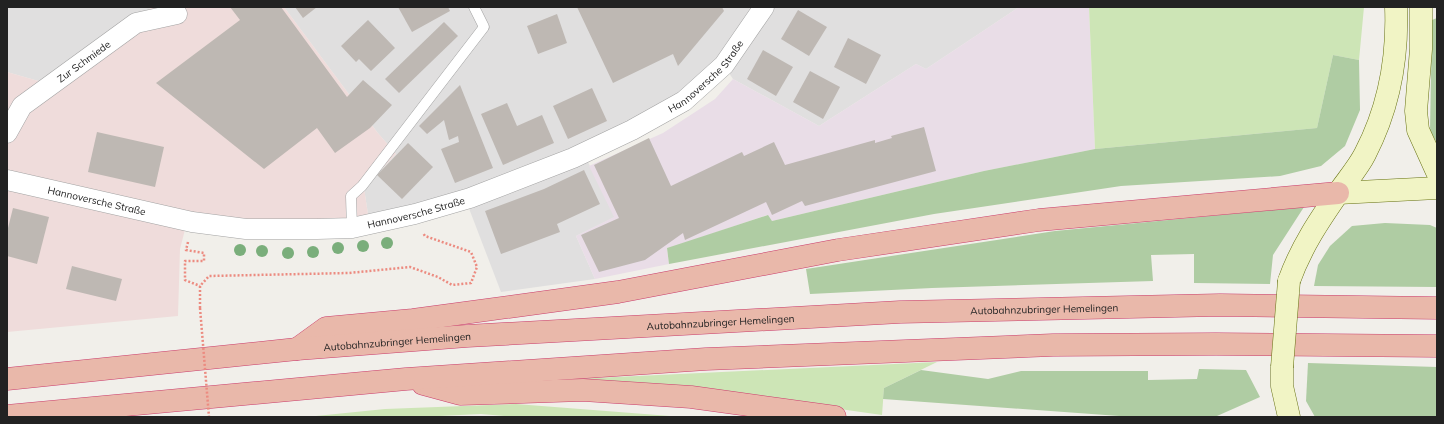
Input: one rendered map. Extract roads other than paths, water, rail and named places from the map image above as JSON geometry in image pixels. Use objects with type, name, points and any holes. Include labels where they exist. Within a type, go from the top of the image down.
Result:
[{"type":"highway","points":[[297,350],[326,328],[412,320],[618,292],[838,250],[1039,220],[1338,193]]},
{"type":"highway","name":"Autobahnzubringer Hemelingen","points":[[7,380],[297,350],[467,336],[900,312],[1220,305],[1437,308]]},
{"type":"highway","points":[[7,416],[406,380],[706,359],[1053,345],[1286,344],[1437,346]]},
{"type":"highway","points":[[406,380],[460,394],[584,390],[691,397],[835,417]]},
{"type":"main road","points":[[1289,417],[1282,386],[1288,281],[1300,252],[1365,154],[1386,104],[1394,70],[1397,36],[1396,7]]},
{"type":"main road","points":[[1421,7],[1421,49],[1416,111],[1418,130],[1437,172]]},
{"type":"main road","points":[[1338,193],[1437,188]]},
{"type":"street","name":"Hannoversche Straße","points":[[7,180],[192,222],[246,229],[352,228],[415,214],[470,198],[573,158],[632,130],[684,101],[724,65],[764,7]]},
{"type":"street","name":"Zur Schmiede","points":[[7,133],[22,106],[136,23],[177,14]]},
{"type":"lane","points":[[352,228],[351,196],[362,186],[484,27],[474,7]]}]
